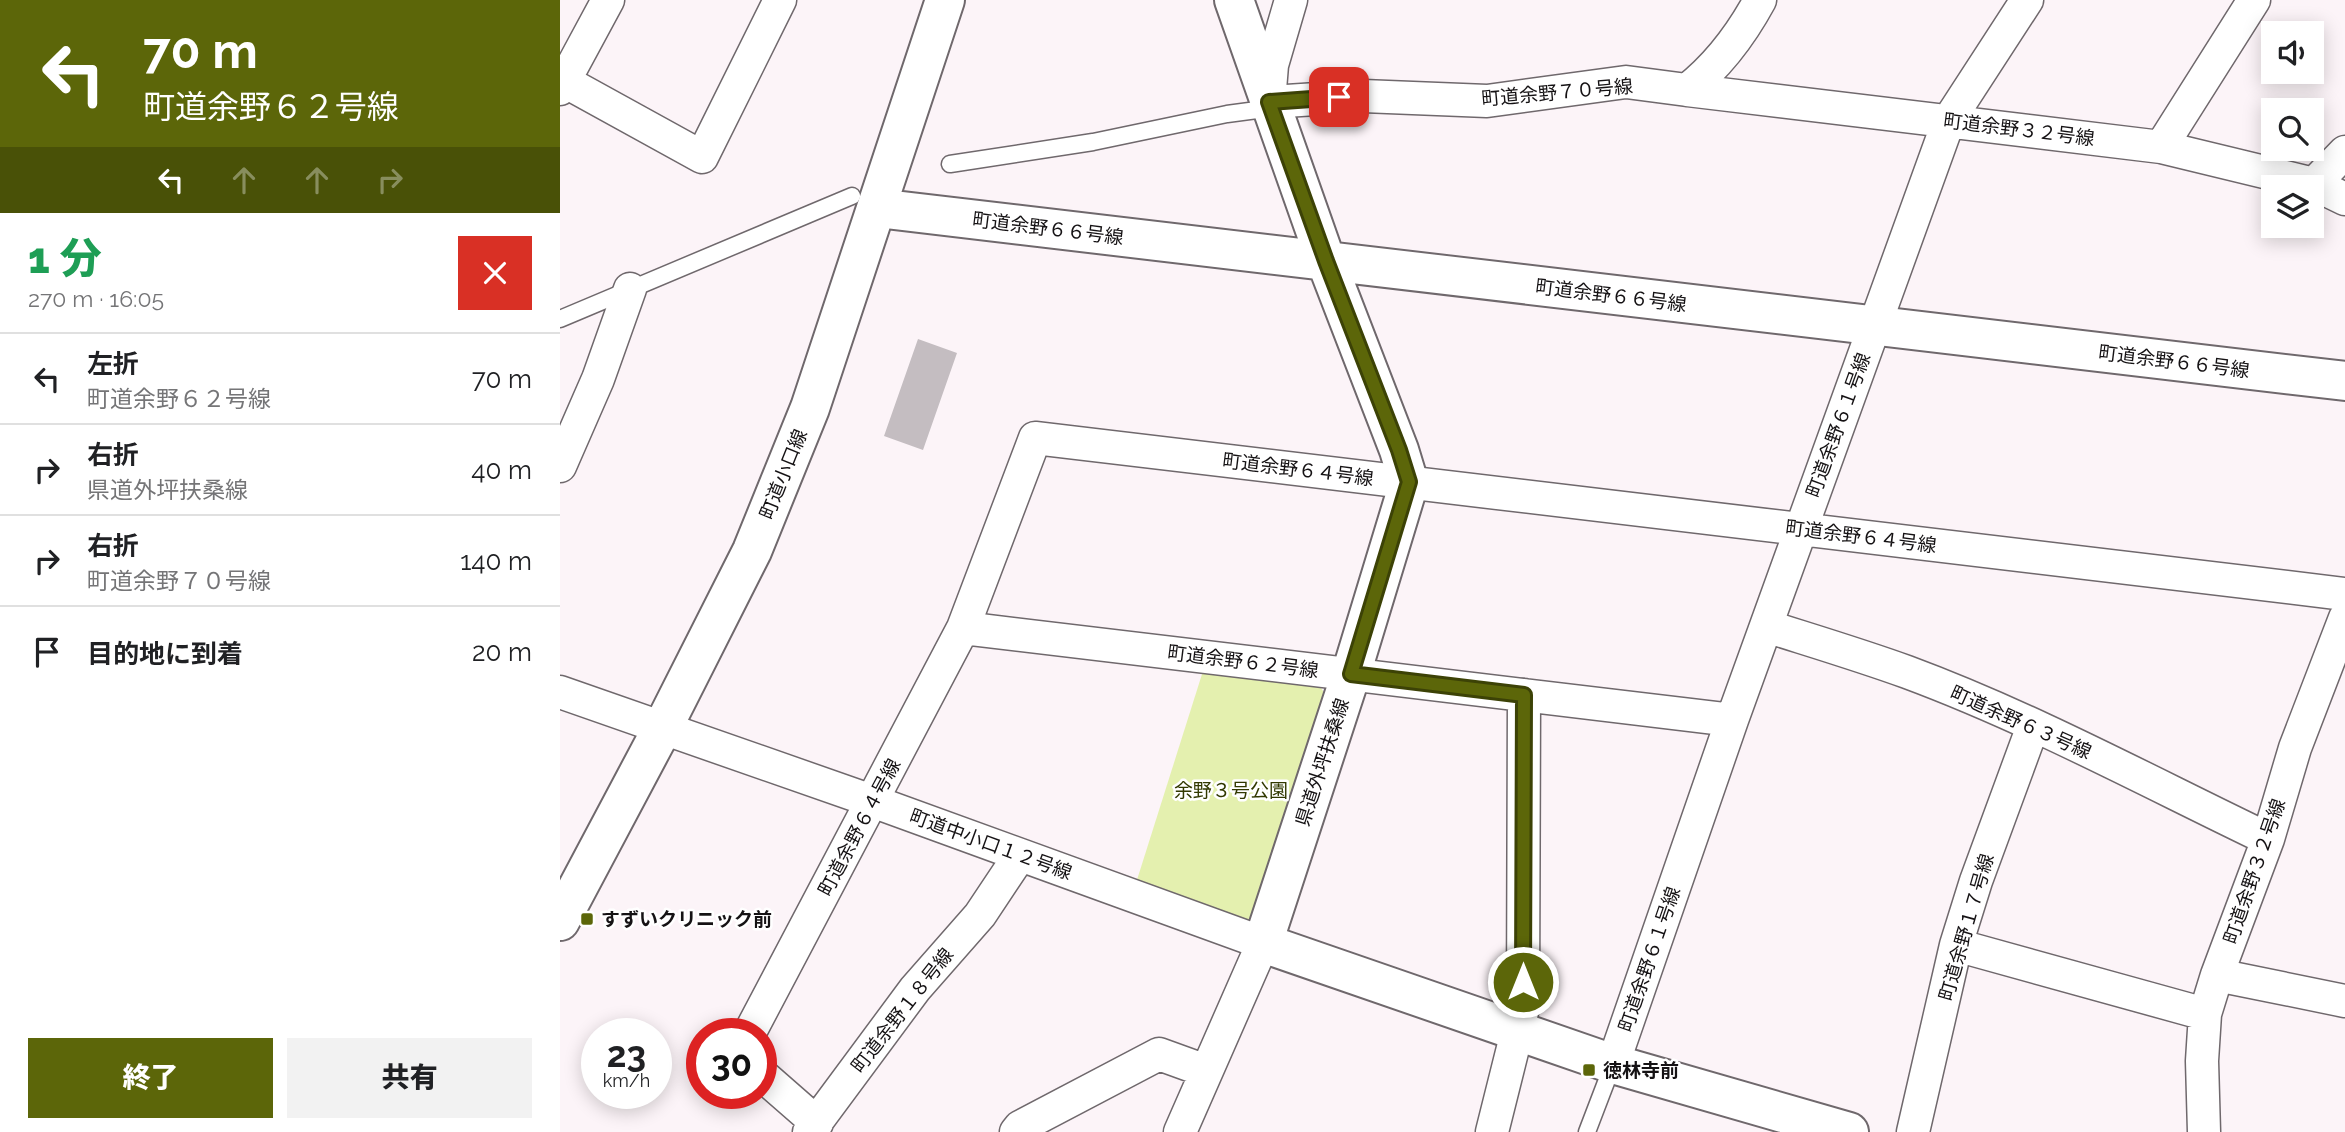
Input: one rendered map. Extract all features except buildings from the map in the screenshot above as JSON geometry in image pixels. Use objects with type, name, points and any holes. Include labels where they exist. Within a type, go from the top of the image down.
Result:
[{"type":"street","points":[[608,0],[562,85],[702,157],[780,0]]},
{"type":"street","name":"町道小口線","points":[[560,921],[752,551],[810,408],[864,202],[945,0]]},
{"type":"street","points":[[1234,0],[1326,261],[1409,482]]},
{"type":"street","points":[[1269,102],[1272,65],[1291,0]]},
{"type":"street","points":[[1688,90],[1720,60],[1745,27],[1760,0]]},
{"type":"street","name":"町道余野６１号線","points":[[1613,1064],[1732,720],[1949,120],[2027,0]]},
{"type":"street","points":[[2161,147],[2254,0]]},
{"type":"street","name":"町道余野７０号線","points":[[1269,102],[1363,96],[1487,101],[1626,82],[1688,90]]},
{"type":"street","name":"町道余野３２号線","points":[[1688,90],[2161,147],[2277,175]]},
{"type":"street","points":[[2323,175],[2345,152]]},
{"type":"street","name":"町道余野３２号線","points":[[2324,189],[2345,198]]},
{"type":"street","name":"町道余野６６号線","points":[[864,202],[1326,261],[2345,381]]},
{"type":"street","points":[[561,461],[598,379],[630,289]]},
{"type":"street","name":"町道余野６４号線","points":[[757,1018],[963,628],[1035,438],[2345,594]]},
{"type":"street","name":"県道外坪扶桑線","points":[[1263,943],[1351,674],[1409,482]]},
{"type":"street","name":"町道余野３２号線","points":[[2204,1132],[2202,1061],[2205,1014],[2268,839],[2295,748],[2337,658],[2345,618]]},
{"type":"street","name":"町道余野６３号線","points":[[1766,626],[1907,672],[2033,726],[2268,839]]},
{"type":"street","name":"町道余野６２号線","points":[[963,628],[1732,720]]},
{"type":"street","name":"町道中小口１２号線","points":[[560,692],[1263,943]]},
{"type":"street","points":[[1492,1132],[1523,1008],[1524,695]]},
{"type":"street","name":"町道余野１７号線","points":[[1913,1132],[1956,945],[1976,881],[2033,726]]},
{"type":"street","name":"町道余野１８号線","points":[[813,1128],[915,989],[980,915],[1020,855]]},
{"type":"street","points":[[1180,1132],[1263,943],[1613,1064],[1849,1132]]},
{"type":"street","points":[[1956,945],[2205,1014]]},
{"type":"street","points":[[2217,975],[2345,1001]]},
{"type":"street","points":[[1016,1132],[1020,1127],[1158,1054],[1206,1071]]},
{"type":"street","points":[[777,1091],[813,1128]]},
{"type":"lane","points":[[950,164],[1093,142],[1257,110],[1269,102]]},
{"type":"lane","points":[[560,319],[630,289],[864,202]]},
{"type":"lane","points":[[1587,1132],[1613,1064]]},
{"type":"green space","name":"余野３号公園","points":[[1203,671],[1319,685],[1327,697],[1257,917],[1245,922],[1136,883]]},
{"type":"place","name":"すずいクリニック前","points":[[587,919]]},
{"type":"place","name":"徳林寺前","points":[[1589,1070]]},
{"type":"route","points":[[1339,97],[1269,102],[1409,482],[1351,674],[1524,695],[1523,982]]}]
